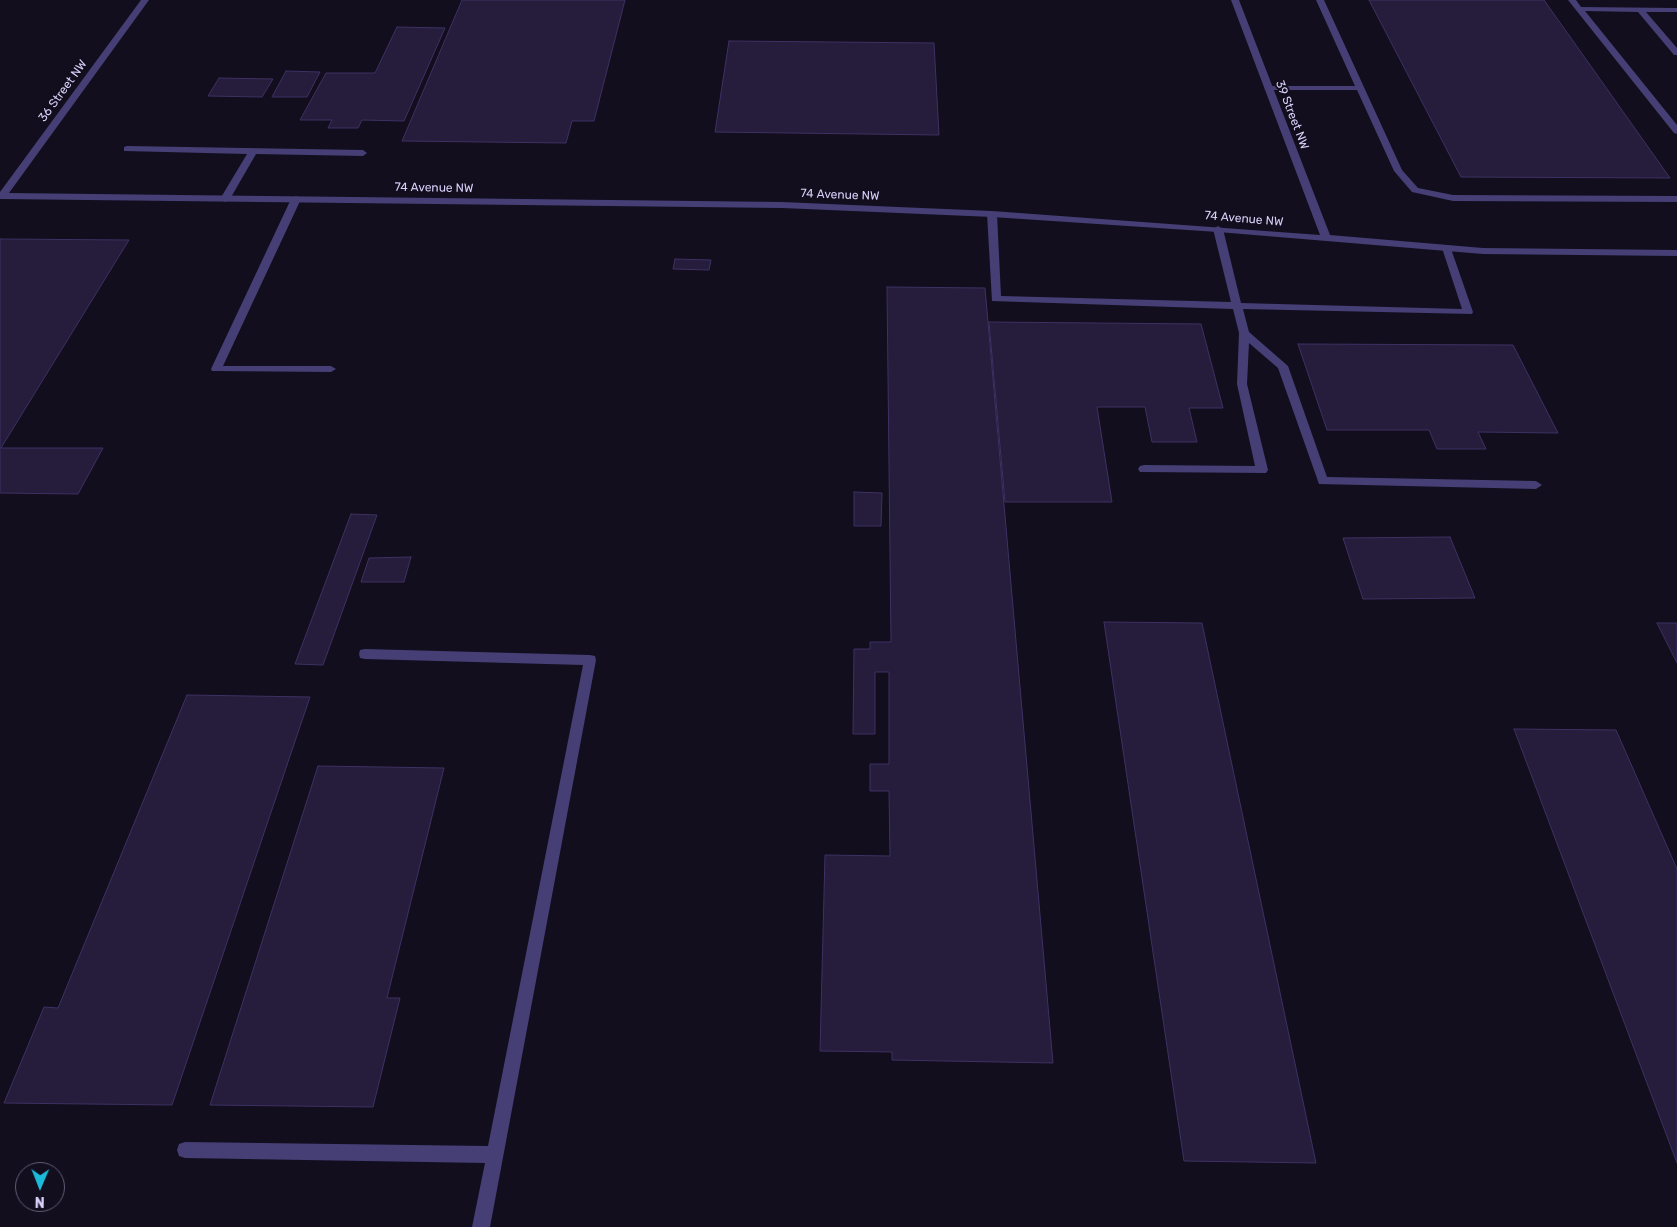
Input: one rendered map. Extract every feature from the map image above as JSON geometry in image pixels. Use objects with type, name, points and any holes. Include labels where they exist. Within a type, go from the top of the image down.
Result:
[{"type":"street","name":"36 Street NW","points":[[1,196],[145,0]]},
{"type":"street","name":"39 Street NW","points":[[1235,0],[1326,238]]},
{"type":"street","points":[[1320,0],[1398,171],[1415,190],[1453,198],[1677,199]]},
{"type":"street","points":[[1572,0],[1674,123],[1677,130]]},
{"type":"street","points":[[1580,10],[1677,10]]},
{"type":"street","points":[[1640,10],[1677,53]]},
{"type":"street","points":[[1268,88],[1360,88]]},
{"type":"street","points":[[127,150],[363,153]]},
{"type":"street","points":[[225,199],[253,151]]},
{"type":"street","name":"74 Avenue NW","points":[[1,196],[782,205],[992,214],[1218,229],[1447,248],[1556,253],[1677,252]]},
{"type":"street","points":[[296,199],[216,368],[331,369]]},
{"type":"street","points":[[992,214],[996,299],[1468,312],[1447,248]]},
{"type":"street","points":[[1144,469],[1262,470],[1242,384],[1244,333],[1218,229]]},
{"type":"street","points":[[1244,333],[1284,366],[1322,481],[1536,485]]},
{"type":"street","points":[[365,654],[590,660],[481,1227]]},
{"type":"street","points":[[186,1150],[495,1155]]},
{"type":"building","points":[[462,0],[625,0],[594,121],[572,121],[566,143],[402,141]]},
{"type":"building","points":[[1369,0],[1544,0],[1670,178],[1461,177]]},
{"type":"building","points":[[397,27],[445,28],[404,121],[362,120],[358,128],[328,128],[332,120],[300,120],[326,73],[375,73]]},
{"type":"building","points":[[729,41],[934,43],[939,135],[715,132]]},
{"type":"building","points":[[286,71],[320,72],[307,97],[272,97]]},
{"type":"building","points":[[219,78],[273,79],[262,97],[208,96]]},
{"type":"building","points":[[0,239],[129,240],[1,448],[103,448],[78,494],[0,493]]},
{"type":"building","points":[[675,259],[711,260],[709,270],[673,269]]},
{"type":"building","points":[[887,287],[985,288],[1053,1063],[892,1060],[892,1052],[820,1051],[825,855],[890,856],[889,791],[870,791],[870,764],[889,764],[889,672],[875,672],[875,734],[853,734],[854,649],[870,649],[870,642],[891,642]]},
{"type":"building","points":[[989,322],[1201,324],[1223,408],[1189,408],[1197,442],[1152,442],[1145,407],[1097,407],[1112,502],[1005,502]]},
{"type":"building","points":[[1298,344],[1513,345],[1558,433],[1478,432],[1486,449],[1437,449],[1429,430],[1327,430]]},
{"type":"building","points":[[854,492],[882,493],[881,526],[854,526]]},
{"type":"building","points":[[351,514],[377,515],[323,665],[295,664]]},
{"type":"building","points":[[1450,537],[1475,598],[1363,599],[1343,538]]},
{"type":"building","points":[[411,557],[404,582],[361,582],[369,558]]},
{"type":"building","points":[[1104,622],[1202,623],[1316,1163],[1184,1161]]},
{"type":"building","points":[[1657,623],[1677,623],[1677,663]]},
{"type":"building","points":[[187,695],[310,697],[172,1105],[4,1103],[44,1007],[58,1008]]},
{"type":"building","points":[[1514,729],[1616,730],[1677,869],[1677,1163]]},
{"type":"building","points":[[318,766],[444,768],[387,998],[400,998],[373,1107],[210,1105]]}]
